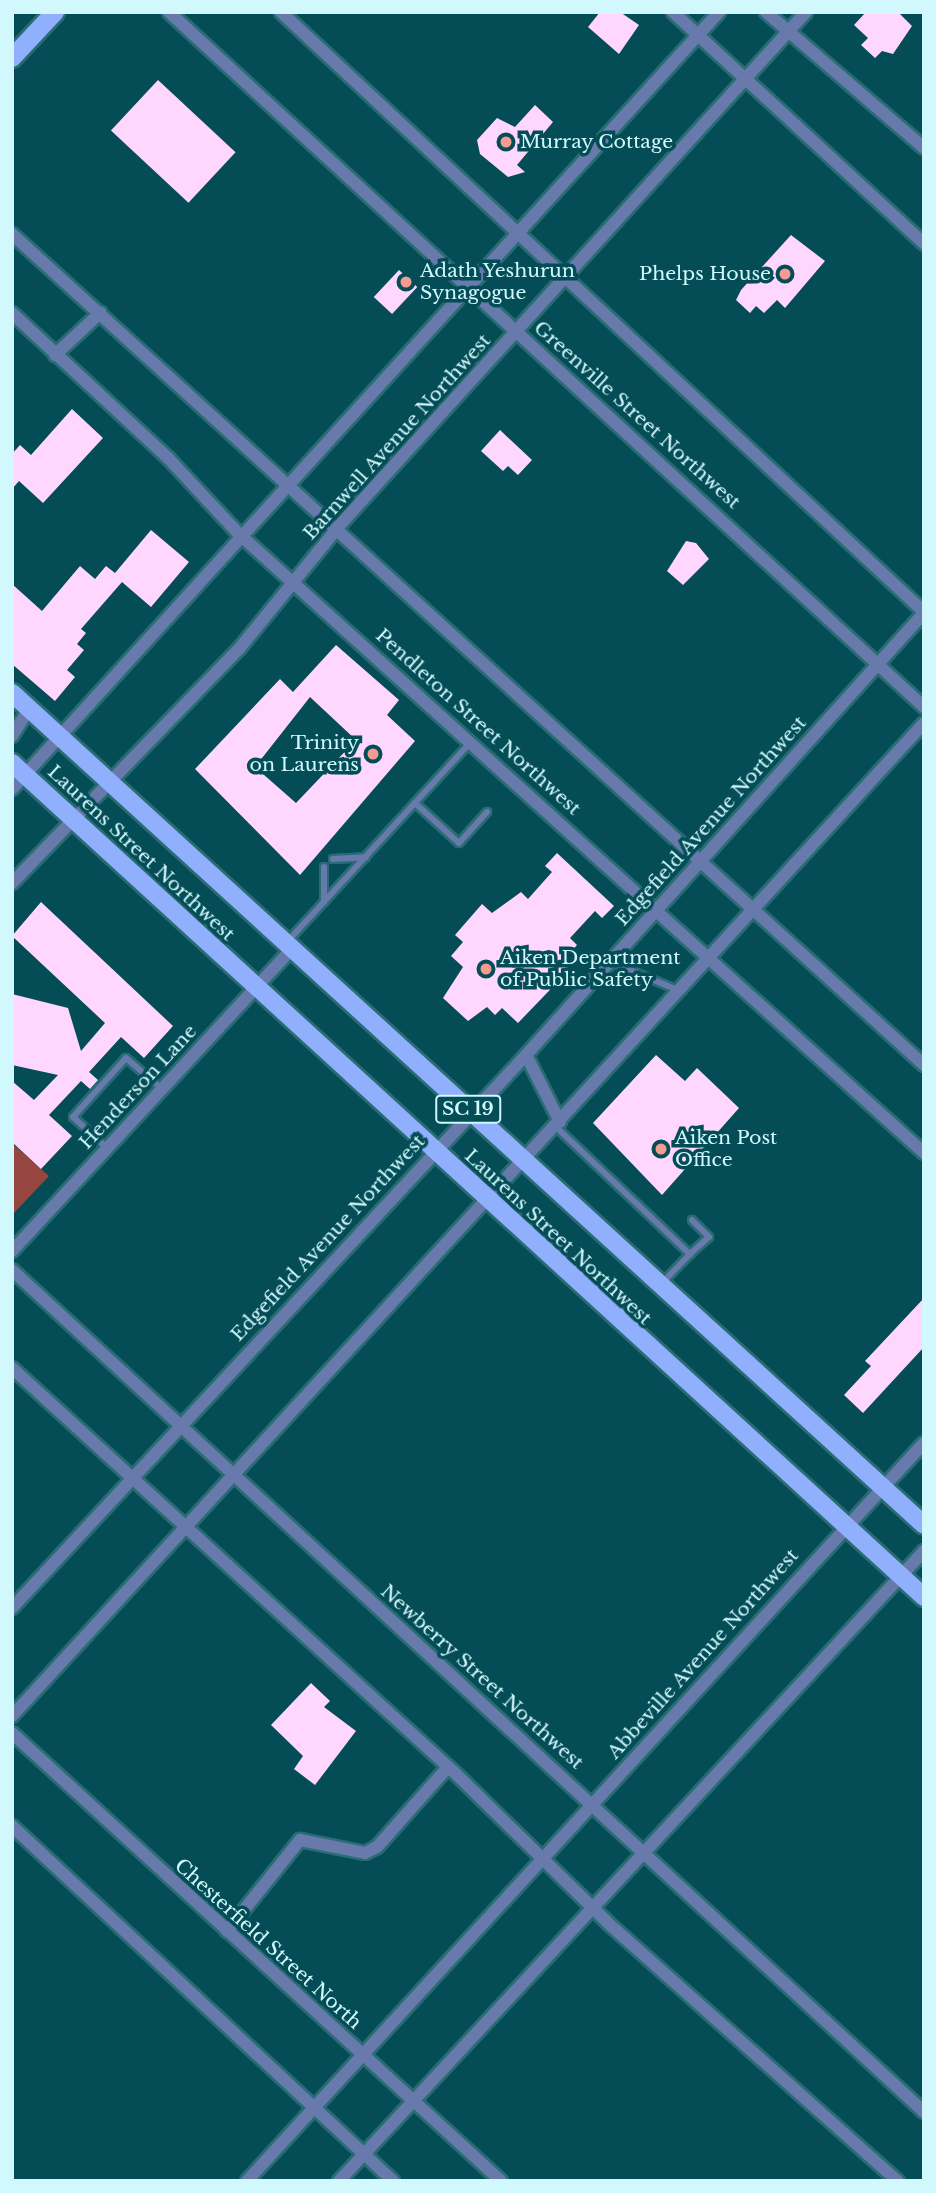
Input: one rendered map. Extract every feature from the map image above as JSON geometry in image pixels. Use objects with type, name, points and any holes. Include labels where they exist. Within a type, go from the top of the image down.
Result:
[{"type":"main road","points":[[12,58],[55,12]]},
{"type":"main road","name":"Laurens Street Northwest","points":[[12,693],[924,1525]]},
{"type":"main road","name":"Laurens Street Northwest","points":[[19,769],[486,1202],[924,1597]]},
{"type":"street","name":"Greenville Street Northwest","points":[[169,12],[924,707]]},
{"type":"street","points":[[281,12],[565,280],[924,612]]},
{"type":"street","points":[[673,12],[924,244]]},
{"type":"street","points":[[12,789],[19,769],[58,735],[286,482],[719,12]]},
{"type":"street","points":[[766,12],[924,148]]},
{"type":"street","name":"Barnwell Avenue Northwest","points":[[12,883],[239,649],[338,527],[806,12]]},
{"type":"street","points":[[12,234],[338,527],[924,1065]]},
{"type":"street","name":"Pendleton Street Northwest","points":[[12,313],[169,459],[239,534],[924,1153]]},
{"type":"street","points":[[55,355],[100,313]]},
{"type":"street","name":"Edgefield Avenue Northwest","points":[[12,1608],[470,1111],[526,1055],[924,612]]},
{"type":"street","points":[[12,736],[29,709]]},
{"type":"street","points":[[12,1716],[230,1475],[524,1162],[924,723]]},
{"type":"street","name":"Henderson Lane","points":[[12,1251],[256,988],[289,946]]},
{"type":"street","points":[[526,1055],[558,1125]]},
{"type":"street","name":"Newberry Street Northwest","points":[[12,1270],[230,1475],[593,1804],[924,2112]]},
{"type":"street","points":[[12,1368],[448,1767],[593,1908],[898,2181]]},
{"type":"street","name":"Abbeville Avenue Northwest","points":[[247,2181],[315,2110],[845,1525],[884,1489],[924,1443]]},
{"type":"street","points":[[339,2181],[924,1551]]},
{"type":"street","name":"Chesterfield Street North","points":[[12,1732],[501,2181]]},
{"type":"street","points":[[227,1931],[300,1840],[365,1853],[377,1847],[448,1767]]},
{"type":"street","points":[[12,1826],[393,2181]]},
{"type":"lane","points":[[289,946],[324,902],[471,742]]},
{"type":"lane","points":[[415,803],[459,843],[488,812]]},
{"type":"lane","points":[[333,859],[366,857]]},
{"type":"lane","points":[[324,867],[324,902]]},
{"type":"lane","points":[[611,962],[681,991]]},
{"type":"lane","points":[[107,1148],[73,1117],[126,1058],[162,1089]]},
{"type":"lane","points":[[558,1125],[690,1254]]},
{"type":"lane","points":[[659,1285],[709,1237],[692,1220]]},
{"type":"shaded area","points":[[12,1145],[49,1176],[12,1215]]},
{"type":"building","points":[[600,12],[620,12],[639,25],[619,54],[588,27]]},
{"type":"building","points":[[866,12],[898,12],[912,26],[893,54],[882,51],[875,58],[861,45],[868,38],[854,25]]},
{"type":"building","points":[[158,80],[236,152],[188,203],[111,130]]},
{"type":"building","name":"Murray Cottage","points":[[535,105],[553,122],[517,165],[525,172],[508,177],[480,154],[477,140],[497,118],[515,127]]},
{"type":"building","name":"Phelps House","points":[[791,235],[825,261],[785,308],[777,300],[764,313],[756,306],[750,313],[736,300],[741,290]]},
{"type":"building","points":[[399,270],[417,287],[392,314],[374,297]]},
{"type":"building","points":[[72,409],[103,438],[43,503],[19,481],[12,489],[12,454],[20,445],[31,455]]},
{"type":"building","points":[[500,430],[532,460],[518,475],[508,466],[503,471],[481,451]]},
{"type":"building","points":[[151,530],[189,562],[151,607],[122,582],[81,629],[86,633],[77,644],[84,650],[67,670],[75,677],[55,701],[12,664],[12,584],[42,611],[80,566],[95,579],[106,566],[115,573]]},
{"type":"building","points":[[686,541],[696,543],[709,559],[683,585],[667,571]]},
{"type":"building","name":"Trinity on Laurens","points":[[336,645],[399,700],[387,715],[415,741],[300,875],[195,769],[280,679],[293,692]],"holes":[[[310,697],[356,740],[296,803],[255,767]]]},
{"type":"building","points":[[557,853],[614,906],[602,918],[595,911],[570,938],[577,945],[562,962],[570,969],[518,1023],[502,1008],[495,1015],[487,1007],[468,1021],[443,998],[463,967],[451,956],[463,942],[455,935],[482,904],[492,913],[521,892],[528,899],[552,872],[545,866]]},
{"type":"building","points":[[41,902],[173,1026],[144,1058],[121,1037],[89,1072],[98,1080],[90,1089],[81,1081],[49,1115],[72,1136],[41,1169],[12,1142],[12,1081],[34,1100],[58,1075],[12,1065],[12,994],[68,1008],[81,1051],[105,1023],[12,936]]},
{"type":"building","name":"Aiken Post Office","points":[[656,1055],[685,1081],[697,1068],[739,1108],[662,1195],[593,1123]]},
{"type":"building","points":[[924,1298],[924,1347],[863,1413],[844,1395],[871,1366],[865,1361]]},
{"type":"building","points":[[311,1683],[330,1701],[324,1707],[356,1731],[315,1785],[294,1769],[303,1756],[271,1725]]},
{"type":"place","name":"Murray Cottage","points":[[506,142]]},
{"type":"place","name":"Phelps House","points":[[785,274]]},
{"type":"place","name":"Adath Yeshurun Synagogue","points":[[406,282]]},
{"type":"place","name":"Trinity on Laurens","points":[[373,754]]},
{"type":"place","name":"Aiken Department of Public Safety","points":[[486,969]]},
{"type":"place","name":"Aiken Post Office","points":[[661,1149]]}]
